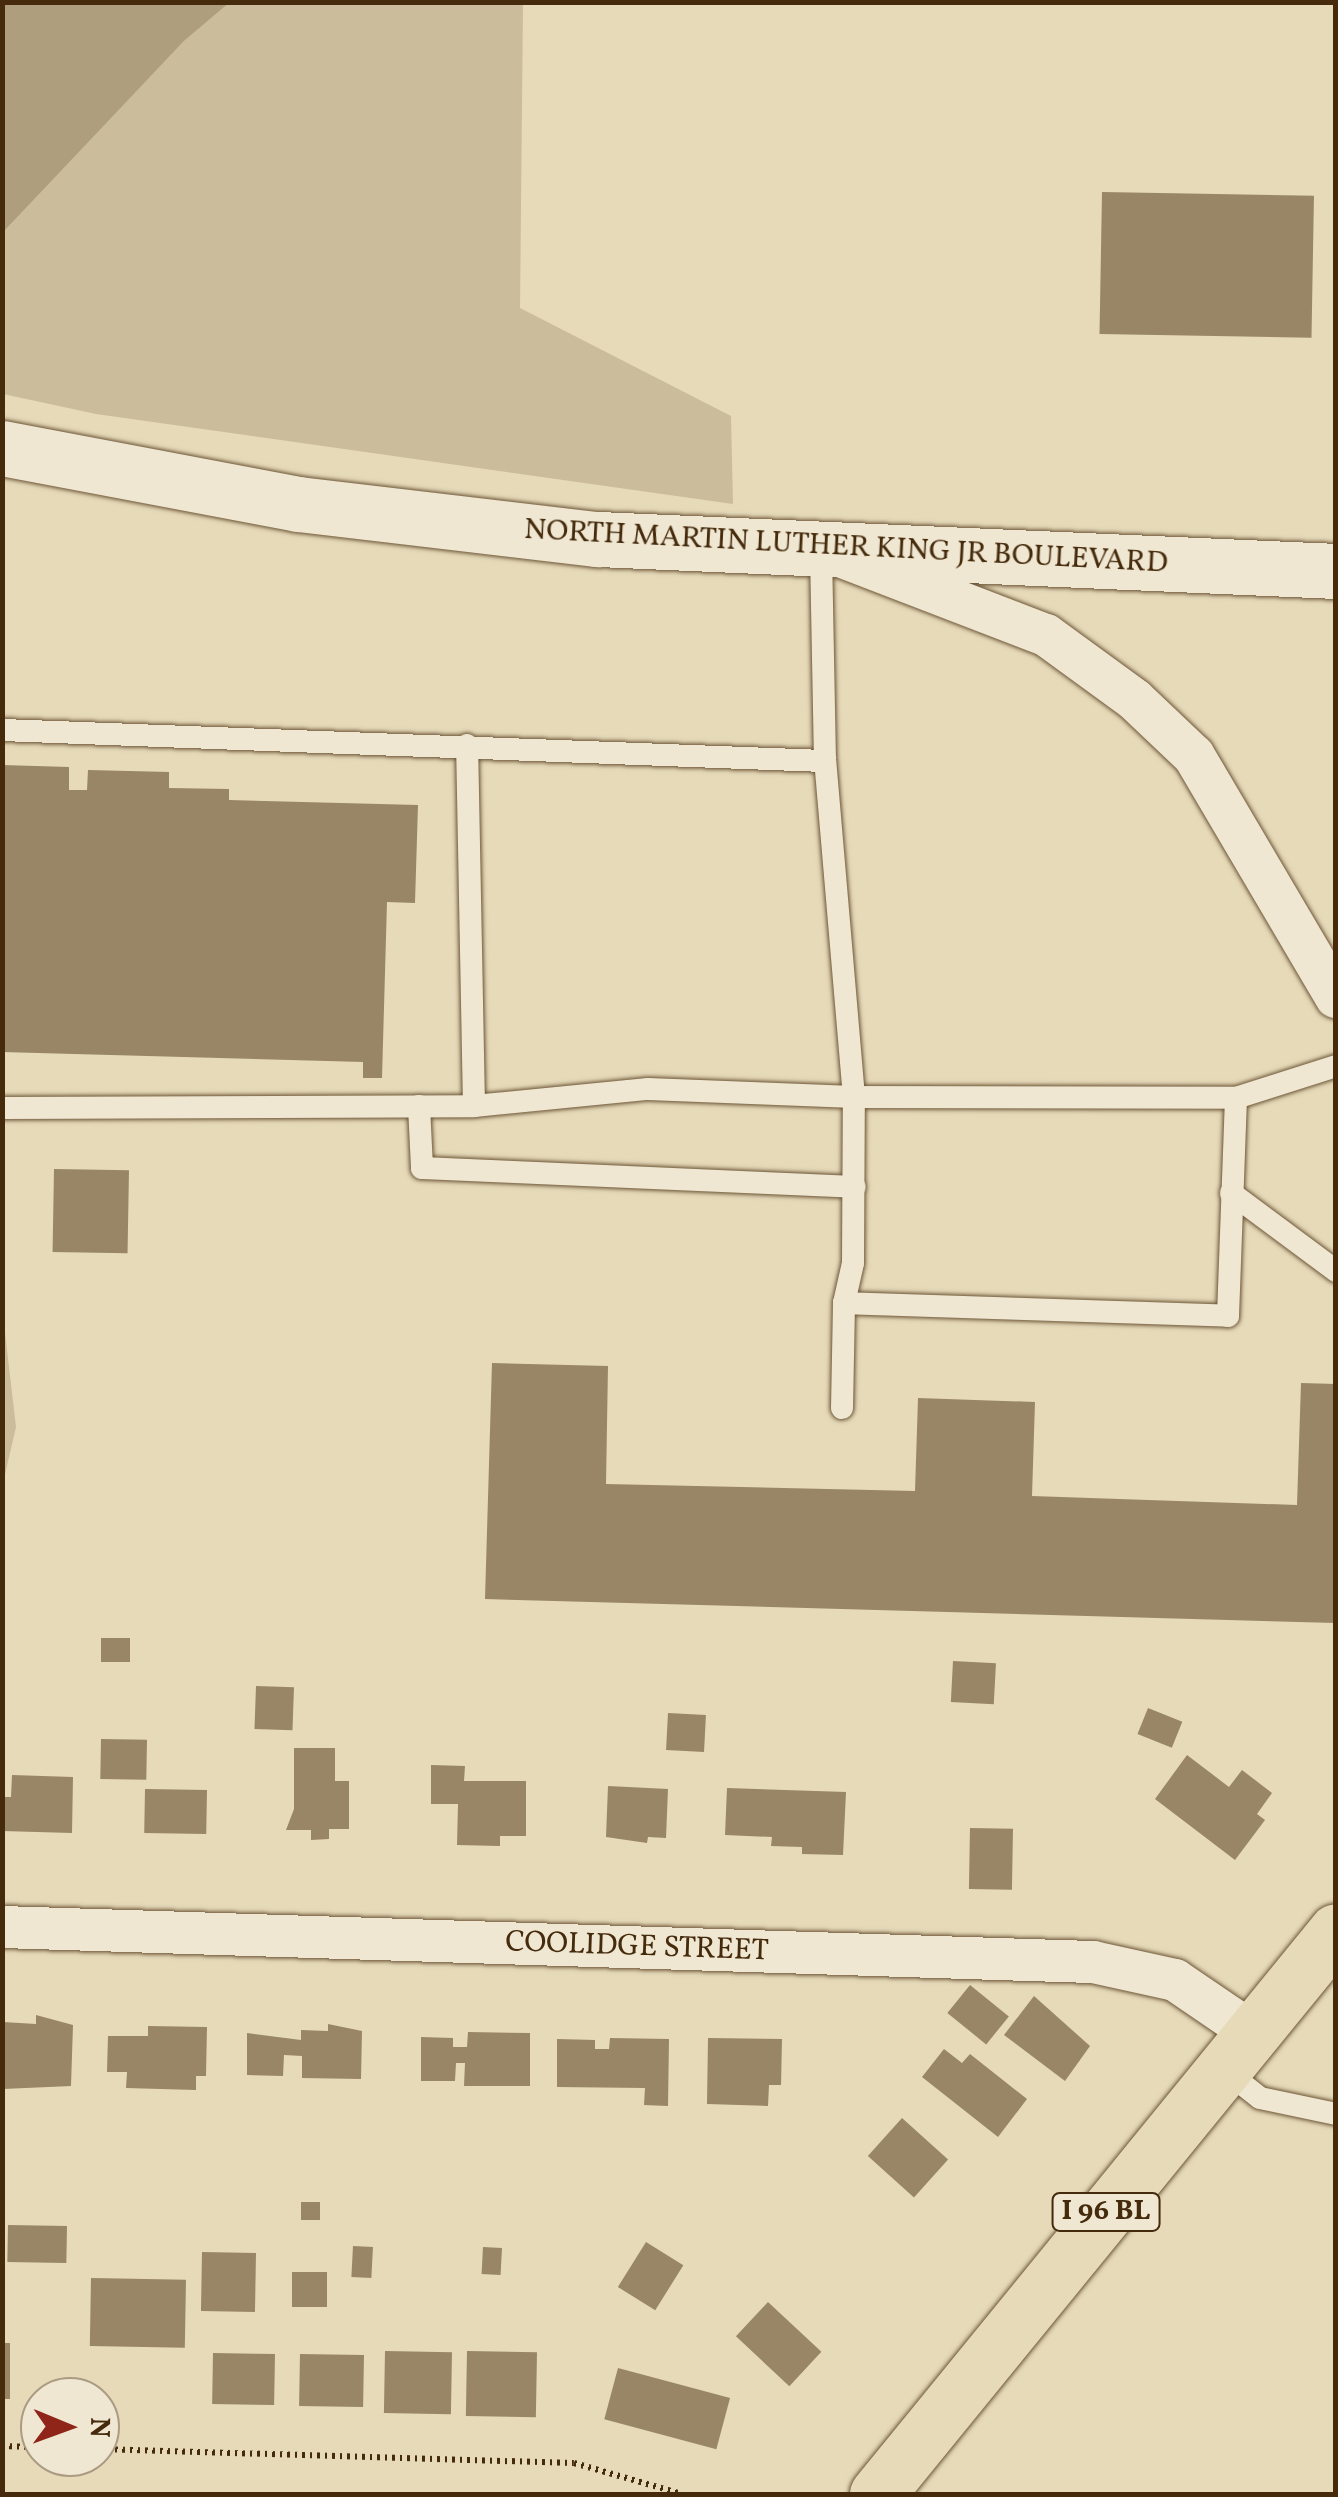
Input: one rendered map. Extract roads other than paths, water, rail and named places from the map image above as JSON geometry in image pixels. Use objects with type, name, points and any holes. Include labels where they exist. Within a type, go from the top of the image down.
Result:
[{"type":"main road","name":"I 96 BL","points":[[877,2494],[1336,1931]]},
{"type":"street","name":"NORTH MARTIN LUTHER KING JR BOULEVARD","points":[[2,448],[298,504],[598,539],[1336,572]]},
{"type":"street","points":[[821,549],[1046,636],[1134,700],[1194,756],[1336,997]]},
{"type":"street","name":"COOLIDGE STREET","points":[[2,1926],[1092,1962],[1174,1980],[1238,2051]]},
{"type":"lane","points":[[821,549],[824,761],[854,1097],[853,1263],[844,1303],[842,1408]]},
{"type":"lane","points":[[2,730],[467,744],[824,761]]},
{"type":"lane","points":[[467,744],[474,1106]]},
{"type":"lane","points":[[2,1108],[474,1106],[648,1089],[854,1097],[1236,1098],[1336,1066]]},
{"type":"lane","points":[[844,1303],[1228,1316],[1236,1098]]},
{"type":"lane","points":[[419,1106],[422,1168],[855,1187]]},
{"type":"lane","points":[[1231,1194],[1336,1271]]},
{"type":"lane","points":[[1238,2051],[1260,2098],[1336,2114]]}]
